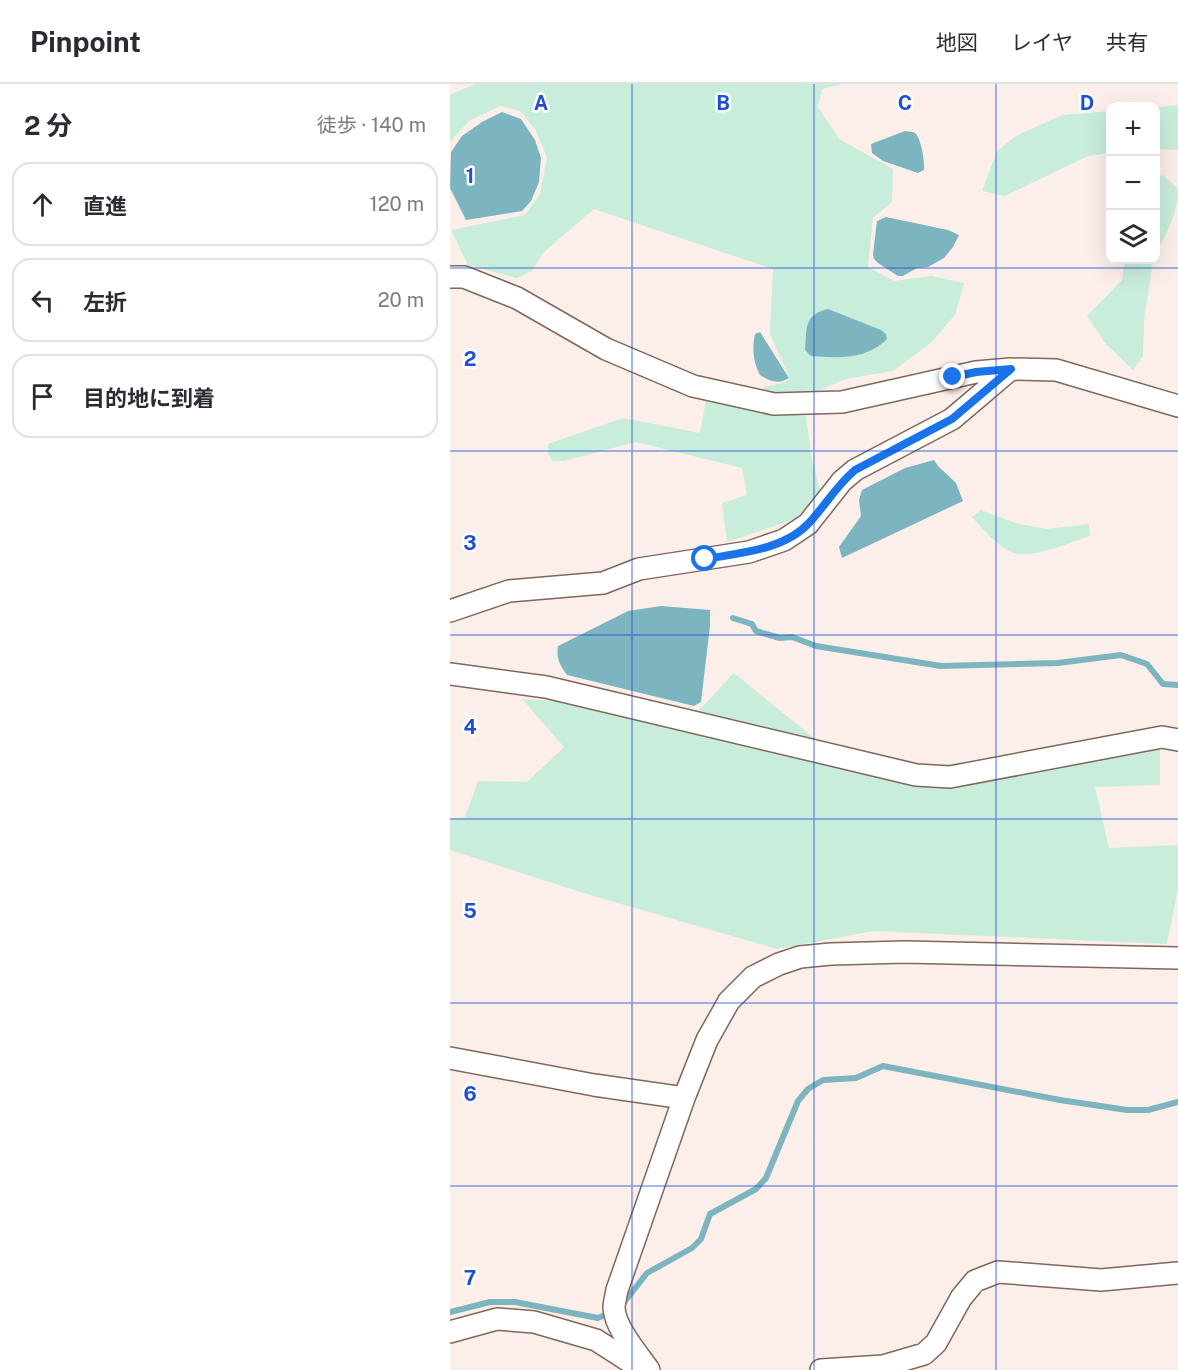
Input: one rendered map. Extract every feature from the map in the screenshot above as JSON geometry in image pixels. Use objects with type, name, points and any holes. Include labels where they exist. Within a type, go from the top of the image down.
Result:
[{"type":"street","points":[[450,277],[464,277],[517,298],[606,349],[693,386],[774,404],[842,402],[976,372],[1011,369],[1056,370],[1178,406]]},
{"type":"street","points":[[450,611],[509,591],[603,583],[639,569],[749,552],[784,540],[808,524],[842,481],[855,470],[952,419],[1011,369]]},
{"type":"street","points":[[450,674],[546,687],[916,775],[950,777],[1162,737],[1178,740]]},
{"type":"street","points":[[649,1370],[627,1338],[615,1311],[617,1290],[684,1098],[707,1040],[729,1001],[753,977],[800,957],[831,954],[904,952],[1178,958]]},
{"type":"street","points":[[450,1058],[594,1085],[684,1098]]},
{"type":"street","points":[[821,1370],[883,1366],[924,1354],[936,1343],[961,1298],[975,1281],[998,1272],[1101,1280],[1178,1273]]},
{"type":"street","points":[[450,1332],[497,1319],[534,1322],[596,1340],[644,1370]]},
{"type":"green space","points":[[475,84],[843,84],[822,89],[818,107],[839,139],[893,169],[892,202],[873,218],[868,267],[894,281],[931,276],[964,283],[955,315],[932,342],[893,371],[846,379],[811,394],[760,394],[761,389],[765,387],[790,379],[770,334],[773,269],[594,209],[543,253],[532,271],[517,278],[468,265],[451,230],[525,215],[540,194],[547,157],[535,129],[520,111],[500,106],[469,121],[450,142],[450,95]]},
{"type":"green space","points":[[1178,105],[1178,150],[1160,149],[1160,107]]},
{"type":"green space","points":[[1106,111],[1106,154],[1088,156],[1005,196],[982,191],[997,151],[1016,136],[1062,115]]},
{"type":"green space","points":[[1163,175],[1178,189],[1178,198],[1171,222],[1160,245],[1160,210],[1160,176]]},
{"type":"green space","points":[[1124,264],[1152,264],[1144,321],[1143,356],[1133,370],[1105,343],[1087,316],[1122,280]]},
{"type":"green space","points":[[706,401],[768,413],[806,416],[812,460],[821,493],[795,519],[727,542],[722,503],[747,495],[742,468],[636,442],[564,461],[552,461],[548,453],[548,444],[623,418],[700,433]]},
{"type":"green space","points":[[981,510],[1019,524],[1048,529],[1089,524],[1090,536],[1041,552],[1014,553],[997,543],[972,517]]},
{"type":"green space","points":[[734,673],[830,751],[933,766],[1070,748],[1160,746],[1160,785],[1095,787],[1109,848],[1178,845],[1178,889],[1167,944],[874,931],[777,949],[590,895],[450,850],[450,819],[465,817],[478,781],[527,782],[564,747],[522,699],[574,702],[681,725],[704,705]]},
{"type":"water","points":[[502,112],[521,119],[535,140],[541,158],[539,182],[531,201],[522,211],[466,220],[450,188],[451,152],[462,136]]},
{"type":"water","points":[[905,131],[915,133],[920,141],[924,170],[918,173],[883,161],[872,153],[871,144]]},
{"type":"water","points":[[886,217],[948,230],[959,235],[944,258],[928,267],[917,268],[903,276],[898,276],[874,259],[877,221]]},
{"type":"water","points":[[828,309],[881,330],[886,334],[887,339],[879,346],[861,354],[841,357],[811,356],[805,350],[808,324],[814,315]]},
{"type":"water","points":[[760,332],[789,378],[774,381],[760,375],[753,350],[755,334]]},
{"type":"water","points":[[934,460],[956,483],[963,501],[842,558],[839,547],[861,516],[859,500],[862,490],[905,468]]},
{"type":"water","points":[[661,606],[710,610],[701,702],[694,706],[567,675],[562,668],[559,662],[558,646],[628,611]]},
{"type":"waterway","points":[[733,618],[752,624],[756,631],[780,638],[792,637],[816,646],[941,666],[1058,663],[1121,655],[1147,664],[1163,684],[1178,685]]},
{"type":"waterway","points":[[622,1305],[647,1273],[692,1248],[701,1239],[710,1214],[756,1189],[766,1178],[798,1101],[808,1089],[823,1080],[856,1078],[883,1066],[1060,1100],[1127,1110],[1148,1110],[1178,1102]]},
{"type":"waterway","points":[[450,1312],[490,1302],[515,1302],[598,1318],[610,1313]]},
{"type":"route","points":[[705,559],[749,552],[784,540],[808,524],[842,481],[855,470],[952,419],[1011,369],[976,372],[953,377]]}]
